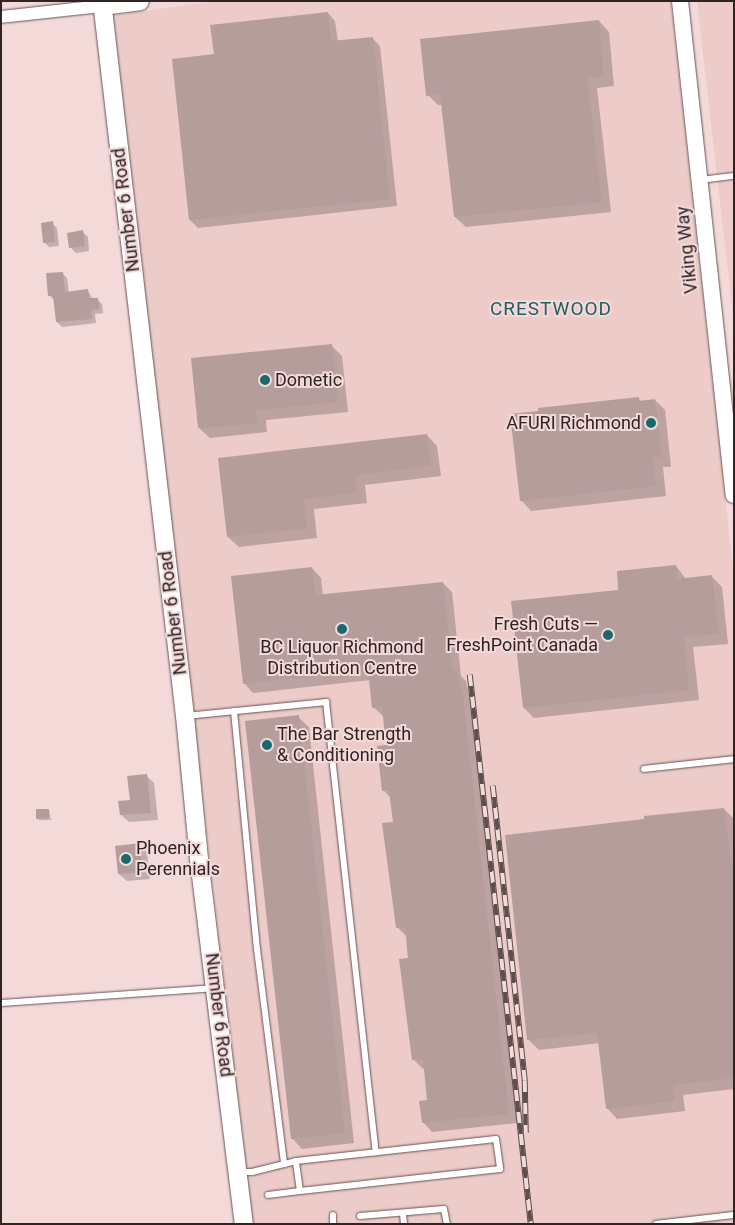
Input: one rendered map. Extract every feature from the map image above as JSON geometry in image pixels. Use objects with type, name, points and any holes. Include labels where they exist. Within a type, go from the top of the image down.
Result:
[{"type":"main road","points":[[102,4],[140,1]]},
{"type":"main road","name":"Number 6 Road","points":[[102,4],[185,716],[199,859],[244,1224]]},
{"type":"street","name":"Viking Way","points":[[680,1],[734,495]]},
{"type":"street","points":[[1,17],[102,4]]},
{"type":"lane","points":[[699,180],[734,176]]},
{"type":"lane","points":[[185,716],[326,702],[376,1152]]},
{"type":"lane","points":[[234,711],[257,949],[284,1164]]},
{"type":"lane","points":[[644,769],[734,759]]},
{"type":"lane","points":[[1,1003],[216,988]]},
{"type":"lane","points":[[238,1172],[252,1172],[296,1161],[496,1140],[500,1169],[268,1195]]},
{"type":"lane","points":[[296,1161],[300,1191]]},
{"type":"lane","points":[[360,1216],[444,1210],[447,1224]]},
{"type":"lane","points":[[403,1213],[404,1224]]},
{"type":"lane","points":[[656,1224],[734,1215]]},
{"type":"lane","points":[[333,1216],[333,1224]]},
{"type":"shaded area","points":[[215,1],[671,1],[734,579],[734,1224],[253,1224],[110,16]]},
{"type":"shaded area","points":[[697,1],[734,1],[734,324]]},
{"type":"building","points":[[328,12],[331,41],[373,37],[390,199],[189,220],[172,59],[214,54],[210,25]]},
{"type":"building","points":[[599,20],[604,76],[587,78],[602,202],[454,217],[440,94],[426,96],[420,39]]},
{"type":"building","points":[[53,221],[55,242],[43,243],[41,223]]},
{"type":"building","points":[[83,230],[85,246],[69,248],[67,233]]},
{"type":"building","points":[[63,272],[65,292],[88,289],[89,298],[98,298],[99,309],[91,310],[92,319],[56,322],[53,296],[48,296],[46,273]]},
{"type":"building","name":"Dometic","points":[[332,344],[338,402],[256,410],[258,423],[198,428],[191,358]]},
{"type":"building","points":[[639,397],[639,401],[655,399],[662,457],[653,457],[656,486],[520,501],[510,414],[538,411],[538,408]]},
{"type":"building","points":[[427,434],[431,466],[355,475],[357,493],[304,499],[307,528],[227,537],[218,458]]},
{"type":"building","name":"Fresh Cuts — FreshPoint Canada","points":[[676,565],[677,579],[712,575],[719,634],[684,637],[689,690],[523,708],[511,601],[618,590],[617,571]]},
{"type":"building","points":[[312,567],[315,595],[443,582],[453,671],[457,670],[463,696],[509,1114],[422,1123],[419,1101],[427,1100],[423,1059],[412,1060],[399,959],[408,958],[405,927],[396,928],[382,823],[393,822],[389,791],[382,791],[377,746],[386,745],[382,707],[372,708],[368,671],[243,684],[231,576]]},
{"type":"building","points":[[299,715],[345,1133],[291,1139],[245,721]]},
{"type":"building","points":[[147,774],[151,813],[120,815],[118,801],[130,800],[127,776]]},
{"type":"building","points":[[724,808],[731,864],[734,863],[734,1078],[673,1085],[675,1101],[606,1109],[597,1033],[527,1040],[505,835],[644,819],[644,816]]},
{"type":"building","points":[[36,809],[49,809],[49,818],[36,819]]},
{"type":"building","points":[[140,843],[143,872],[118,874],[115,846]]},
{"type":"railway","points":[[470,675],[531,1224]]},
{"type":"railway","points":[[493,786],[525,1081],[526,1133]]},
{"type":"place","name":"Dometic","points":[[265,380]]},
{"type":"place","name":"AFURI Richmond","points":[[651,423]]},
{"type":"place","name":"BC Liquor Richmond Distribution Centre","points":[[342,629]]},
{"type":"place","name":"Fresh Cuts — FreshPoint Canada","points":[[608,635]]},
{"type":"place","name":"The Bar Strength & Conditioning","points":[[267,745]]},
{"type":"place","name":"Phoenix Perennials","points":[[126,859]]},
{"type":"district","name":"CRESTWOOD","points":[[551,309]]}]
